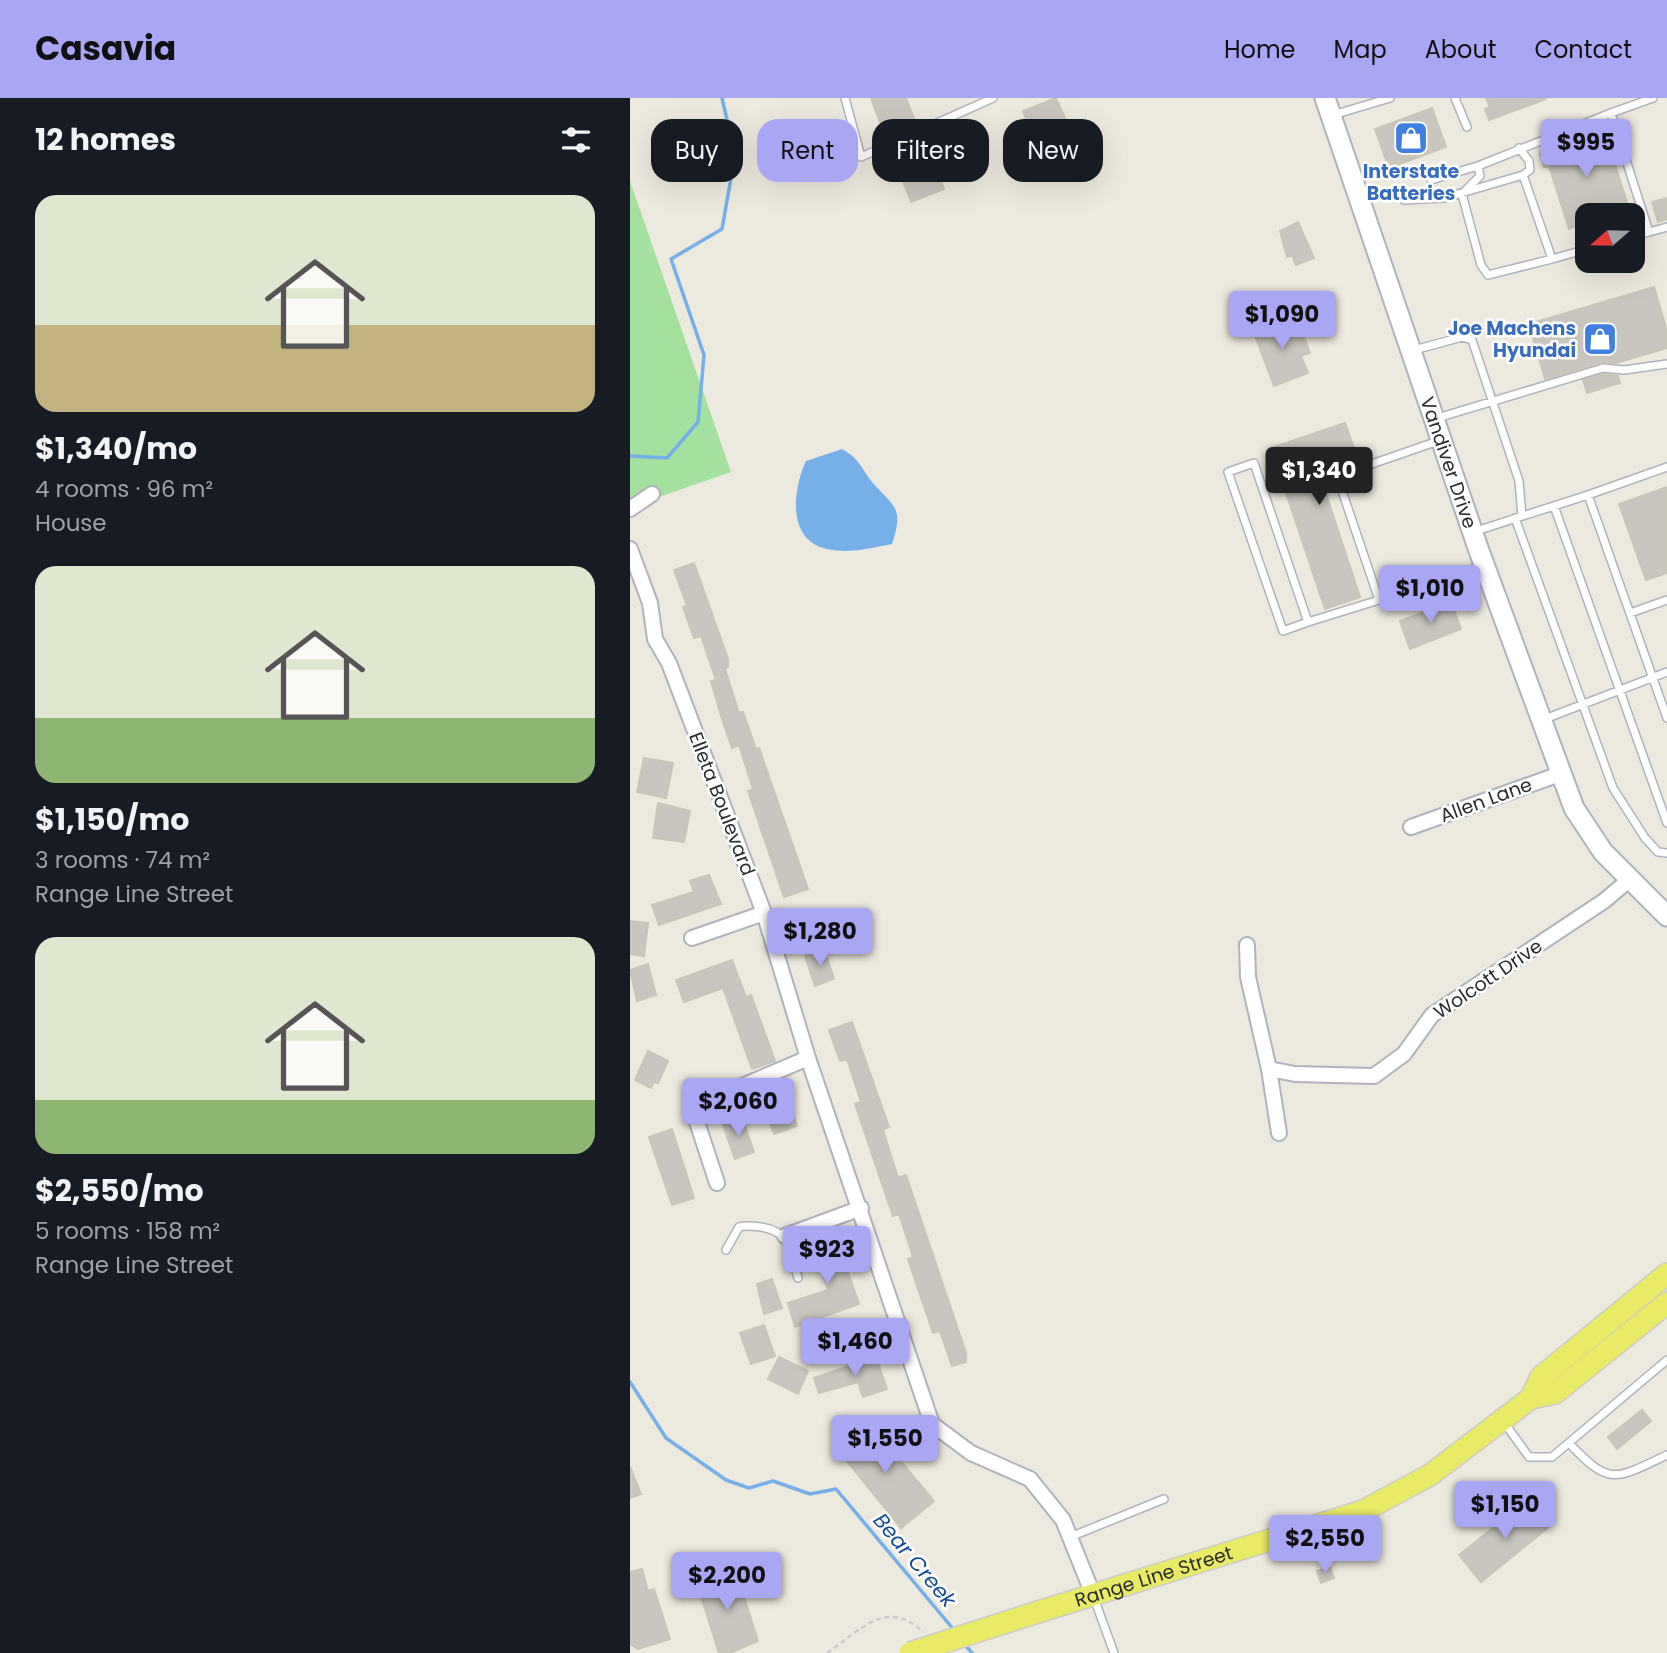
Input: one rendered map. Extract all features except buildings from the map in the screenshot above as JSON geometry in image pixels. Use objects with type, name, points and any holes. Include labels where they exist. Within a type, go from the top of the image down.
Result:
[{"type":"main road","name":"Vandiver Drive","points":[[1328,107],[1472,532],[1560,774],[1585,827],[1603,852],[1667,916]]},
{"type":"main road","name":"Range Line Street","points":[[1531,1398],[1541,1377],[1667,1274]]},
{"type":"main road","name":"Range Line Street","points":[[910,1653],[1363,1511],[1430,1475],[1531,1398],[1555,1393],[1667,1303]]},
{"type":"street","points":[[630,509],[652,494]]},
{"type":"street","name":"Elleta Boulevard","points":[[630,549],[650,603],[655,639],[669,663],[764,914],[808,1058],[932,1424],[971,1453],[1030,1479],[1063,1520],[1094,1597]]},
{"type":"street","name":"Allen Lane","points":[[1411,827],[1560,774]]},
{"type":"street","name":"Wolcott Drive","points":[[1269,1069],[1295,1074],[1374,1076],[1404,1054],[1432,1015],[1604,901],[1629,880]]},
{"type":"street","points":[[692,938],[764,914]]},
{"type":"street","points":[[1248,945],[1249,987],[1269,1069],[1279,1133]]},
{"type":"street","points":[[717,1183],[696,1119],[719,1096],[808,1058]]},
{"type":"street","points":[[785,1236],[861,1208]]},
{"type":"lane","points":[[845,98],[861,158],[993,98]]},
{"type":"lane","points":[[1328,107],[1390,98]]},
{"type":"lane","points":[[1455,98],[1467,127]]},
{"type":"lane","points":[[1431,180],[1478,166],[1653,98]]},
{"type":"lane","points":[[1611,113],[1649,232]]},
{"type":"lane","points":[[1404,200],[1444,198],[1523,175],[1530,170],[1529,160],[1519,148]]},
{"type":"lane","points":[[1462,194],[1480,176],[1478,166]]},
{"type":"lane","points":[[1523,175],[1552,259]]},
{"type":"lane","points":[[1462,194],[1483,271],[1488,275],[1575,252]]},
{"type":"lane","points":[[1645,233],[1667,227]]},
{"type":"lane","points":[[1411,351],[1462,337],[1472,340],[1519,481],[1519,517],[1613,788],[1645,838],[1658,852],[1667,853]]},
{"type":"lane","points":[[1434,419],[1603,368],[1624,370],[1667,364]]},
{"type":"lane","points":[[1379,600],[1337,476],[1441,440]]},
{"type":"lane","points":[[1308,622],[1254,463],[1228,471],[1283,631],[1484,565]]},
{"type":"lane","points":[[1472,532],[1667,467]]},
{"type":"lane","points":[[1588,495],[1667,718]]},
{"type":"lane","points":[[1554,506],[1667,823]]},
{"type":"lane","points":[[1630,614],[1667,600]]},
{"type":"lane","points":[[1541,720],[1667,672]]},
{"type":"lane","points":[[726,1250],[738,1227],[746,1225],[776,1230],[785,1236],[798,1278]]},
{"type":"lane","points":[[843,1342],[899,1324]]},
{"type":"lane","points":[[1502,1420],[1529,1457],[1552,1457],[1667,1360]]},
{"type":"lane","points":[[1570,1444],[1592,1469],[1607,1476],[1634,1471],[1667,1455]]},
{"type":"lane","points":[[1070,1537],[1164,1499]]},
{"type":"lane","points":[[1094,1597],[1114,1653]]},
{"type":"path","points":[[827,1653],[873,1622],[890,1616],[909,1620],[929,1639]]},
{"type":"green space","points":[[630,181],[731,472],[630,507]]},
{"type":"water","points":[[842,449],[857,460],[872,482],[892,503],[897,522],[892,544],[860,550],[827,549],[814,544],[799,525],[796,499],[806,461]]},
{"type":"waterway","points":[[630,456],[667,458],[698,422],[704,355],[671,259],[722,229],[735,155],[722,98]]},
{"type":"waterway","name":"Bear Creek","points":[[630,1382],[666,1438],[726,1480],[749,1488],[773,1481],[810,1494],[836,1489],[954,1630]]},
{"type":"waterway","name":"Bear Creek","points":[[965,1645],[972,1653]]},
{"type":"place","name":"Interstate Batteries","points":[[1411,138]]},
{"type":"place","name":"Joe Machens Hyundai","points":[[1600,339]]}]
